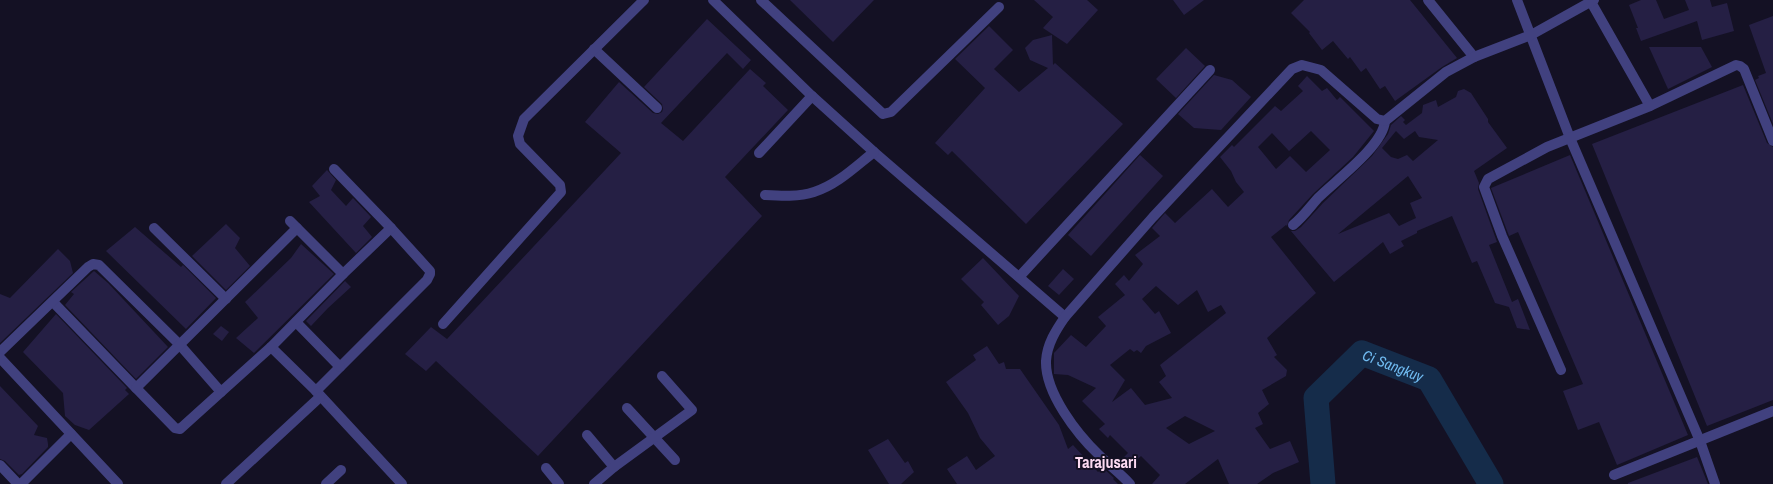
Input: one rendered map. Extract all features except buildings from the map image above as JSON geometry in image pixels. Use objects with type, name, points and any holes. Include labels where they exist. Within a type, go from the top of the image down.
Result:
[{"type":"street","points":[[443,324],[561,192],[560,185],[520,144],[518,136],[524,118],[644,0]]},
{"type":"street","points":[[713,0],[812,96],[874,152],[1020,276],[1065,317]]},
{"type":"street","points":[[761,0],[883,114],[891,112],[999,7]]},
{"type":"street","points":[[1428,0],[1474,57]]},
{"type":"street","points":[[1517,0],[1570,138],[1700,441],[1715,484]]},
{"type":"street","points":[[1293,225],[1308,212],[1318,198],[1372,147],[1384,128],[1385,122],[1446,72],[1474,57],[1531,34],[1593,1],[1650,106]]},
{"type":"street","points":[[594,49],[657,108]]},
{"type":"street","points":[[1130,484],[1098,455],[1075,430],[1059,405],[1050,382],[1046,362],[1049,346],[1057,328],[1153,217],[1292,69],[1302,65],[1321,70],[1377,119],[1385,122]]},
{"type":"street","points":[[1561,370],[1502,236],[1484,187],[1488,179],[1547,147],[1650,106],[1736,65],[1744,69],[1773,141]]},
{"type":"street","points":[[1020,276],[1210,70]]},
{"type":"street","points":[[759,153],[812,96]]},
{"type":"street","points":[[765,195],[786,197],[814,192],[836,182],[874,152]]},
{"type":"street","points":[[226,484],[318,394],[340,367],[427,280],[430,274],[428,268],[392,228],[334,169]]},
{"type":"street","points":[[136,388],[226,299],[294,225],[343,274]]},
{"type":"street","points":[[154,228],[226,299]]},
{"type":"street","points":[[53,302],[176,428],[180,429],[271,347],[343,274],[392,228]]},
{"type":"street","points":[[0,352],[90,265],[99,265],[179,344],[221,392]]},
{"type":"street","points":[[296,322],[340,367]]},
{"type":"street","points":[[271,347],[318,394],[402,484]]},
{"type":"street","points":[[0,358],[118,484]]},
{"type":"street","points":[[594,484],[614,467],[692,410],[662,376]]},
{"type":"street","points":[[627,408],[675,460]]},
{"type":"street","points":[[1614,474],[1700,441],[1773,410]]},
{"type":"street","points":[[0,465],[20,484],[71,434]]},
{"type":"street","points":[[587,435],[614,467]]},
{"type":"street","points":[[546,468],[559,484]]},
{"type":"street","points":[[326,484],[341,470]]},
{"type":"waterway","name":"Ci Sangkuy","points":[[1323,484],[1316,398],[1362,353],[1429,379],[1491,484]]},
{"type":"district","name":"Tarajusari","points":[[1106,462]]}]
